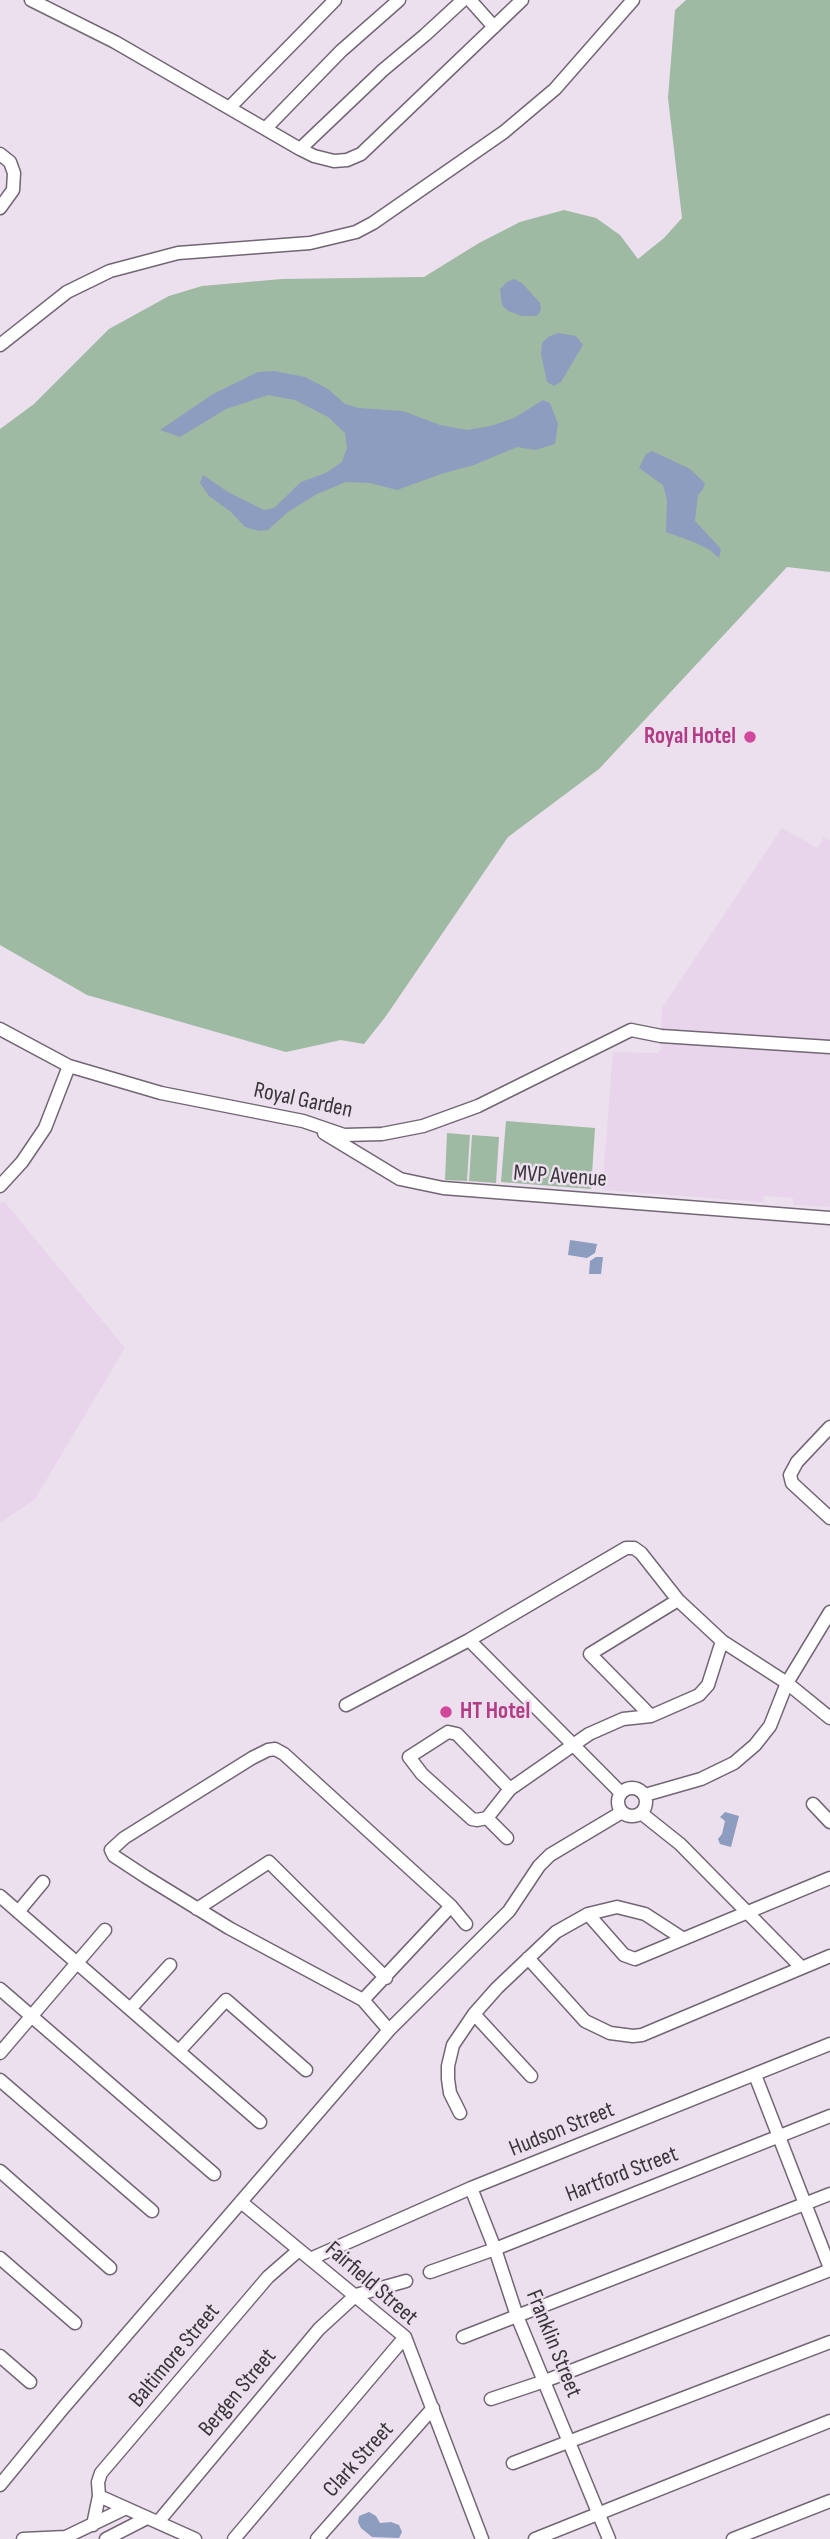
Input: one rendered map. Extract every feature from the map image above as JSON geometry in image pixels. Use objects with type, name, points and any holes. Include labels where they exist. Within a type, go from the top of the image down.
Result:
[{"type":"street","points":[[31,0],[115,42],[300,149],[334,162],[361,154],[522,0]]},
{"type":"street","points":[[230,107],[335,0]]},
{"type":"street","points":[[264,129],[341,51],[399,0]]},
{"type":"street","points":[[300,149],[383,70],[463,0]]},
{"type":"street","points":[[470,0],[494,27]]},
{"type":"street","points":[[0,345],[67,292],[110,271],[178,253],[310,243],[356,232],[373,223],[504,132],[555,89],[633,0]]},
{"type":"street","points":[[0,154],[10,162],[14,173],[13,190],[0,208]]},
{"type":"street","name":"Royal Garden","points":[[0,1029],[69,1066],[161,1093],[303,1121],[344,1135],[382,1135],[423,1126],[478,1106],[631,1030],[660,1036],[830,1047]]},
{"type":"street","points":[[0,1186],[22,1162],[45,1128],[69,1066]]},
{"type":"street","name":"MVP Avenue","points":[[303,1121],[400,1179],[443,1188],[830,1218]]},
{"type":"street","points":[[830,1427],[797,1462],[790,1475],[792,1483],[830,1518]]},
{"type":"street","points":[[346,1705],[469,1640],[626,1548],[634,1548],[641,1553],[678,1601],[722,1641],[787,1683],[830,1718]]},
{"type":"street","points":[[651,1716],[590,1654],[678,1601]]},
{"type":"street","points":[[622,1812],[618,1801],[621,1793],[633,1788],[645,1795],[701,1779],[734,1763],[755,1745],[770,1726],[787,1683],[830,1612]]},
{"type":"street","points":[[469,1640],[621,1793]]},
{"type":"street","points":[[510,1789],[457,1734],[448,1732],[406,1759],[471,1819],[487,1818],[510,1789],[589,1734],[623,1718],[651,1716],[693,1699],[704,1690],[722,1641]]},
{"type":"street","points":[[389,2030],[363,2000],[197,1909],[114,1856],[111,1850],[124,1838],[251,1759],[272,1749],[285,1754],[452,1906],[466,1924]]},
{"type":"street","points":[[622,1812],[633,1816],[641,1813],[646,1807],[645,1795]]},
{"type":"street","points":[[813,1804],[830,1822]]},
{"type":"street","points":[[0,2485],[389,2030],[509,1911],[539,1866],[550,1855],[622,1812]]},
{"type":"street","points":[[641,1813],[680,1844],[801,1967]]},
{"type":"street","points":[[487,1818],[507,1838]]},
{"type":"street","points":[[197,1909],[269,1862],[386,1978]]},
{"type":"street","points":[[588,1913],[624,1955],[630,1959],[644,1957],[682,1938],[830,1878]]},
{"type":"street","points":[[18,1912],[43,1882]]},
{"type":"street","points":[[0,1896],[260,2122]]},
{"type":"street","points":[[363,2000],[452,1906]]},
{"type":"street","points":[[460,2113],[450,2093],[448,2066],[453,2045],[474,2014],[556,1932],[588,1913],[611,1907],[625,1908],[652,1918],[682,1938]]},
{"type":"street","points":[[0,2053],[105,1930]]},
{"type":"street","points":[[528,1958],[585,2021],[603,2031],[622,2036],[642,2035],[830,1956]]},
{"type":"street","points":[[130,2009],[170,1965]]},
{"type":"street","points":[[0,1989],[214,2174]]},
{"type":"street","points":[[179,2051],[226,2000],[306,2070]]},
{"type":"street","points":[[474,2014],[531,2076]]},
{"type":"street","name":"Hudson Street","points":[[310,2259],[471,2188],[830,2045]]},
{"type":"street","points":[[491,2399],[545,2381],[830,2269],[755,2075]]},
{"type":"street","points":[[0,2080],[152,2211]]},
{"type":"street","name":"Hartford Street","points":[[430,2272],[495,2249],[830,2116]]},
{"type":"street","points":[[0,2171],[110,2268]]},
{"type":"street","name":"Franklin Street","points":[[471,2188],[517,2316],[609,2539]]},
{"type":"street","points":[[463,2337],[830,2194]]},
{"type":"street","name":"Fairfield Street","points":[[241,2203],[405,2337],[482,2539]]},
{"type":"street","name":"Baltimore Street","points":[[93,2525],[101,2473],[268,2277],[299,2250]]},
{"type":"street","points":[[0,2259],[75,2323]]},
{"type":"street","points":[[356,2295],[406,2281]]},
{"type":"street","name":"Bergen Street","points":[[152,2520],[320,2329],[356,2295]]},
{"type":"street","points":[[234,2539],[405,2337]]},
{"type":"street","points":[[513,2463],[830,2342]]},
{"type":"street","points":[[0,2356],[30,2382]]},
{"type":"street","name":"Clark Street","points":[[317,2539],[433,2408]]},
{"type":"street","points":[[535,2539],[830,2421]]},
{"type":"street","points":[[99,2496],[195,2539]]},
{"type":"street","points":[[733,2539],[830,2501]]},
{"type":"street","points":[[27,2539],[66,2537],[124,2509]]},
{"type":"street","points":[[106,2539],[152,2520]]},
{"type":"shaded area","points":[[782,828],[817,848],[824,837],[830,841],[830,1207],[793,1205],[793,1198],[764,1196],[763,1202],[602,1190],[613,1052],[658,1053],[661,1048],[662,1008]]},
{"type":"shaded area","points":[[4,1201],[125,1348],[35,1499],[0,1523],[0,1203]]},
{"type":"green space","points":[[686,0],[830,0],[830,572],[787,567],[599,769],[508,837],[364,1044],[341,1040],[286,1052],[87,995],[0,945],[0,429],[34,404],[109,329],[169,296],[202,286],[282,279],[424,277],[479,243],[520,222],[564,210],[596,218],[620,235],[638,259],[664,238],[682,218],[668,98],[675,10]]},
{"type":"green space","points":[[506,1121],[595,1128],[591,1189],[501,1182]]},
{"type":"green space","points":[[447,1133],[470,1135],[467,1181],[445,1180]]},
{"type":"green space","points":[[472,1135],[499,1137],[496,1183],[469,1181]]},
{"type":"water","points":[[514,279],[522,283],[540,303],[541,310],[537,316],[522,316],[508,311],[502,305],[500,289]]},
{"type":"water","points":[[558,333],[576,336],[583,345],[561,382],[554,386],[547,382],[541,354],[542,343]]},
{"type":"water","points":[[274,371],[305,377],[328,389],[345,404],[358,408],[403,411],[440,425],[467,430],[514,418],[543,400],[550,403],[558,424],[555,444],[535,450],[517,447],[474,465],[397,490],[370,483],[346,482],[317,494],[288,512],[268,530],[259,531],[245,527],[231,512],[209,496],[200,483],[203,475],[228,492],[264,510],[274,508],[301,482],[326,473],[342,462],[347,448],[345,433],[328,417],[295,400],[268,395],[226,409],[180,437],[160,430],[213,394],[258,372]]},
{"type":"water","points":[[652,451],[690,469],[705,483],[698,495],[695,521],[721,549],[719,558],[694,542],[666,532],[667,500],[663,485],[639,468],[646,454]]},
{"type":"water","points":[[570,1240],[597,1244],[595,1253],[587,1258],[568,1255]]},
{"type":"water","points":[[603,1257],[601,1274],[589,1274],[590,1261]]},
{"type":"water","points":[[725,1812],[739,1816],[731,1847],[720,1844],[718,1839],[725,1821],[720,1817]]},
{"type":"water","points":[[369,2512],[376,2516],[380,2523],[391,2522],[399,2525],[402,2532],[399,2538],[372,2537],[361,2528],[359,2516]]},
{"type":"place","name":"Royal Hotel","points":[[750,737]]},
{"type":"place","name":"HT Hotel","points":[[446,1712]]}]
